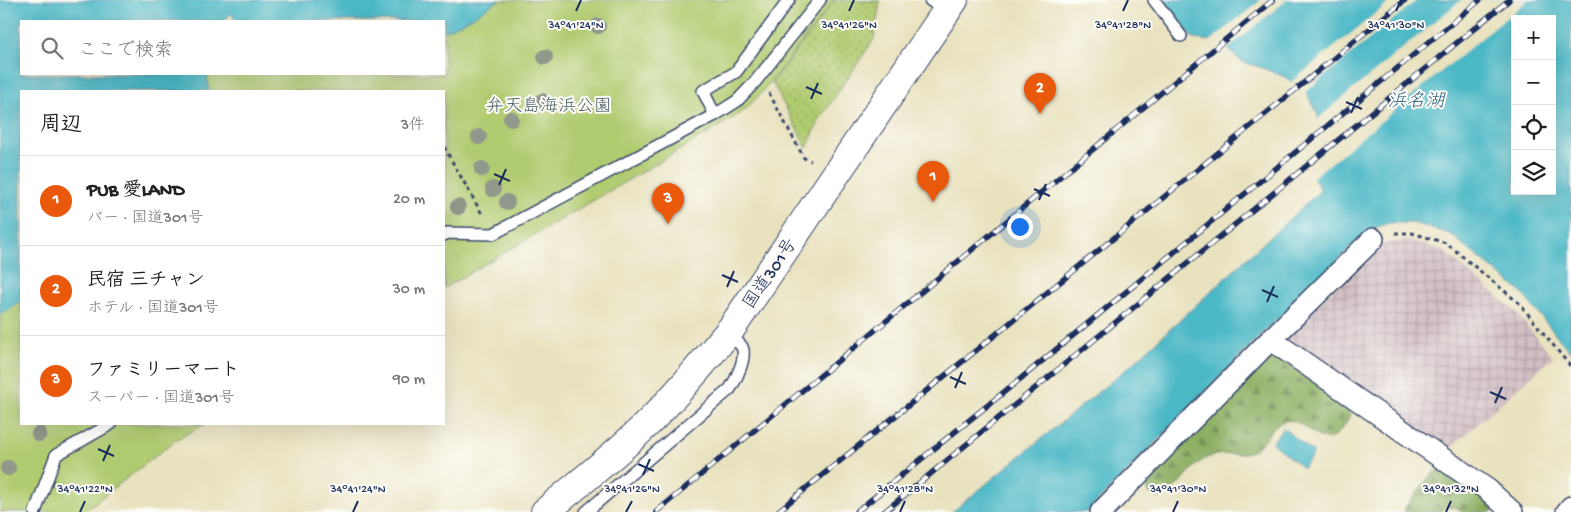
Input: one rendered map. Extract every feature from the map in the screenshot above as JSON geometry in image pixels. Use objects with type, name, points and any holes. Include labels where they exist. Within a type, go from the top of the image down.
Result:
[{"type":"highway","name":"国道301号","points":[[545,512],[643,428],[680,390],[727,334],[788,246],[943,4]]},
{"type":"street","points":[[1101,512],[1272,338],[1373,240]]},
{"type":"street","points":[[1272,338],[1277,344],[1488,490],[1512,512]]},
{"type":"street","points":[[1567,512],[1571,508]]},
{"type":"lane","points":[[715,115],[703,91],[736,72],[789,0]]},
{"type":"lane","points":[[445,234],[493,234],[715,115],[737,101],[757,81],[820,0]]},
{"type":"lane","points":[[1154,0],[1181,36]]},
{"type":"lane","points":[[586,512],[730,389],[738,372],[743,349],[739,343],[727,334]]},
{"type":"lane","points":[[35,512],[56,455],[109,425]]},
{"type":"path","points":[[757,81],[766,88],[804,158],[811,160]]},
{"type":"path","points":[[445,153],[493,234]]},
{"type":"path","points":[[1373,240],[1390,233],[1412,233],[1446,243],[1519,303],[1571,367]]},
{"type":"shaded area","points":[[1411,241],[1442,250],[1513,309],[1553,357],[1447,451],[1283,338],[1377,247],[1391,242]]},
{"type":"green space","name":"弁天島海浜公園","points":[[499,0],[835,0],[764,90],[745,110],[445,287],[445,90],[209,90],[207,75],[445,75],[445,30],[472,17]]},
{"type":"green space","points":[[835,0],[880,1],[874,39],[820,119],[807,148],[772,82]]},
{"type":"green space","points":[[20,303],[20,425],[203,425],[176,440],[83,512],[0,512],[0,314]]},
{"type":"green space","points":[[1277,356],[1350,406],[1348,420],[1335,436],[1328,439],[1321,438],[1300,424],[1284,421],[1275,426],[1254,450],[1209,457],[1196,466],[1179,484],[1166,494],[1159,498],[1149,493],[1146,483],[1151,472],[1267,357]]},
{"type":"green space","points":[[1436,471],[1450,473],[1493,508],[1492,512],[1465,512],[1448,506],[1439,512],[1404,512],[1406,506]]},
{"type":"water","points":[[0,0],[499,0],[472,17],[445,30],[445,20],[235,20],[231,13],[225,20],[20,20],[20,75],[207,75],[209,90],[20,90],[20,303],[0,314]]},
{"type":"water","name":"浜名湖","points":[[1164,0],[1571,0],[1571,353],[1520,291],[1450,234],[1413,223],[1388,223],[1368,231],[1264,332],[1087,512],[952,512],[1130,366],[1321,190],[1313,177],[1318,114],[1305,90],[1283,76],[1242,62],[1221,42],[1193,39]]},
{"type":"water","points":[[1283,428],[1314,453],[1303,468],[1272,443]]},
{"type":"pier","points":[[1261,0],[1287,0],[1226,50],[1220,45],[1208,43]]},
{"type":"pier","points":[[1392,0],[1417,0],[1304,93],[1290,83]]},
{"type":"pier","points":[[1461,0],[1528,0],[1311,179],[1315,121]]},
{"type":"railway","points":[[656,512],[1273,0]]},
{"type":"railway","points":[[777,512],[1405,0]]},
{"type":"railway","points":[[856,512],[1480,0]]},
{"type":"railway","points":[[884,512],[1509,0]]},
{"type":"place","name":"民宿 三チャン","points":[[1040,114]]},
{"type":"place","name":"PUB 愛LAND","points":[[933,202]]},
{"type":"place","name":"ファミリーマート","points":[[668,224]]}]
